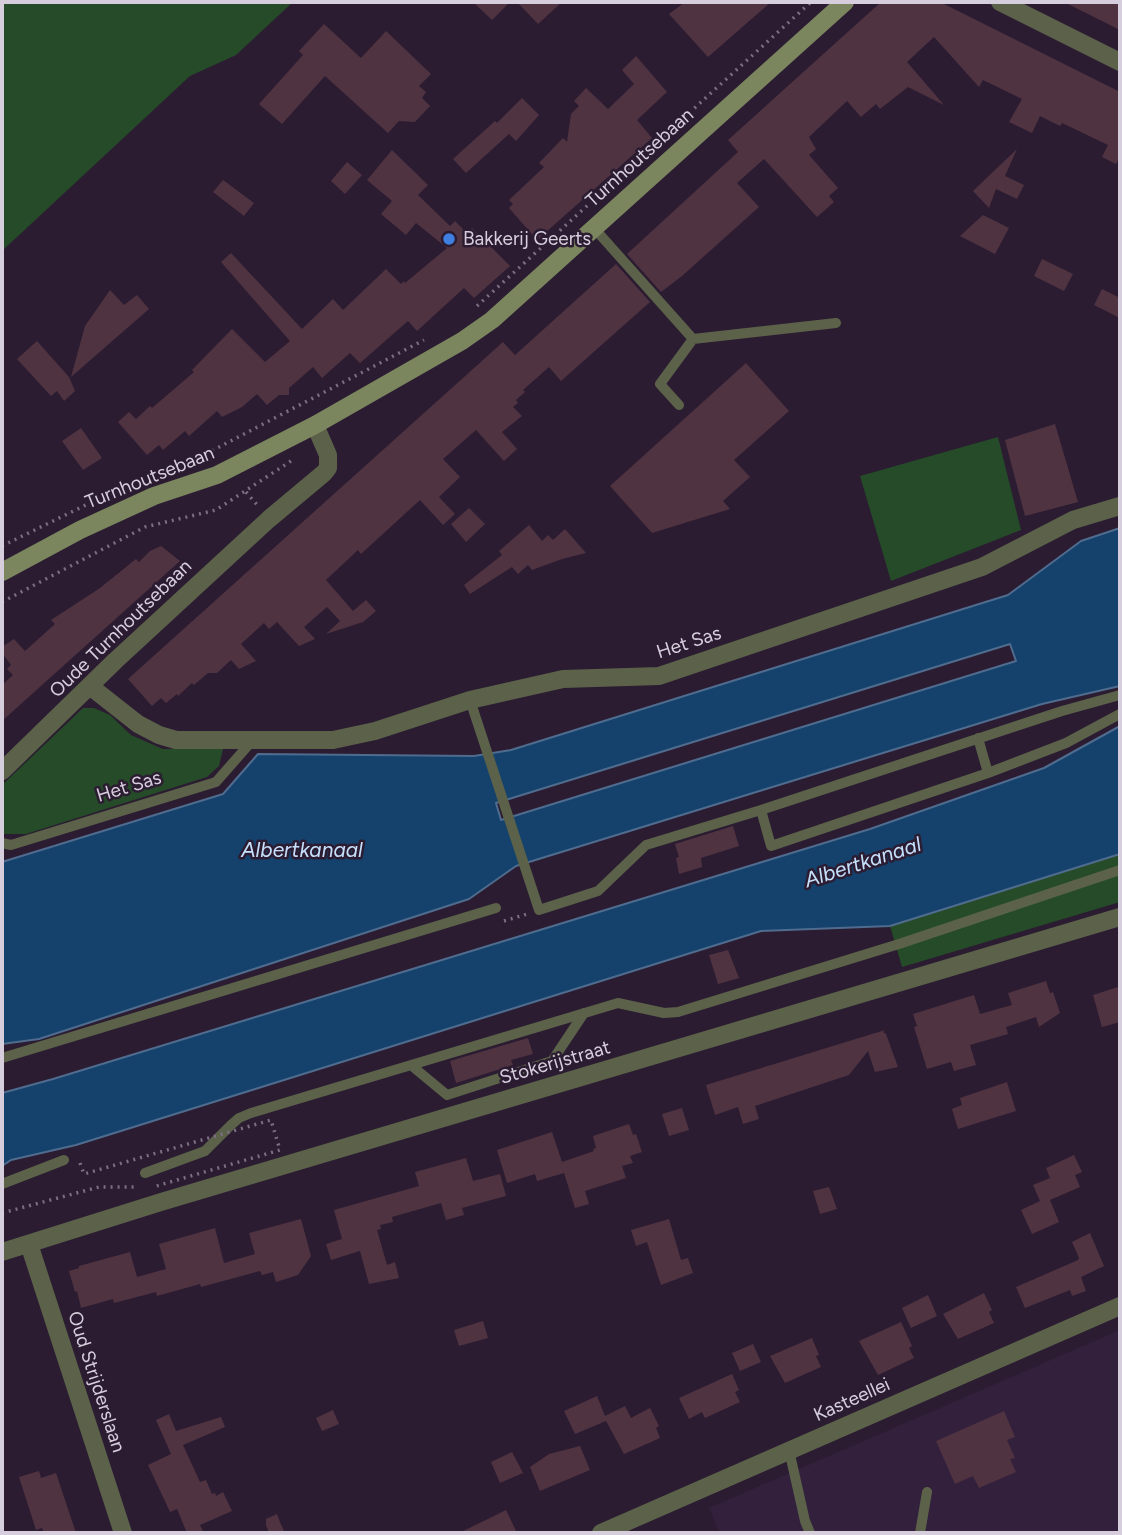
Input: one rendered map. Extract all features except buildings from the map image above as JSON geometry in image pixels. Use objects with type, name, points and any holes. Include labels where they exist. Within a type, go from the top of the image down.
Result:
[{"type":"main road","name":"Turnhoutsebaan","points":[[2,572],[80,530],[154,496],[217,475],[315,425],[483,327],[845,2]]},
{"type":"street","points":[[1000,2],[1120,62]]},
{"type":"street","name":"Oude Turnhoutsebaan","points":[[2,771],[115,661],[328,468],[328,455],[315,425]]},
{"type":"street","name":"Het Sas","points":[[90,687],[138,724],[176,740],[333,740],[375,731],[470,700],[563,679],[659,676],[982,567],[1073,520],[1120,506]]},
{"type":"street","name":"Stokerijstraat","points":[[2,1252],[174,1198],[1120,918]]},
{"type":"street","name":"Oud Strijderslaan","points":[[29,1244],[123,1533]]},
{"type":"street","name":"Kasteellei","points":[[601,1533],[1120,1306]]},
{"type":"lane","points":[[593,228],[693,339]]},
{"type":"lane","points":[[680,405],[660,384],[693,339],[836,323]]},
{"type":"lane","points":[[470,700],[539,910],[598,891],[646,845],[1062,711],[1120,695]]},
{"type":"lane","points":[[761,810],[771,846],[988,773],[1066,743],[1120,714]]},
{"type":"lane","points":[[978,738],[988,773]]},
{"type":"lane","name":"Het Sas","points":[[2,843],[11,845],[216,782],[252,740]]},
{"type":"lane","points":[[145,1173],[205,1151],[239,1118],[624,1003],[671,1013],[899,944],[1120,870]]},
{"type":"lane","points":[[2,1058],[496,908]]},
{"type":"lane","points":[[412,1066],[447,1095],[552,1061],[585,1013]]},
{"type":"lane","points":[[2,1184],[64,1160]]},
{"type":"lane","points":[[789,1450],[810,1533]]},
{"type":"lane","points":[[920,1533],[927,1492]]},
{"type":"path","points":[[476,306],[811,2]]},
{"type":"path","points":[[241,433],[418,341],[428,339]]},
{"type":"path","points":[[2,602],[145,527],[216,510],[265,479]]},
{"type":"path","points":[[80,1163],[84,1174],[271,1120],[280,1150],[153,1187]]},
{"type":"path","points":[[2,1213],[99,1187],[140,1187]]},
{"type":"shaded area","points":[[1120,1330],[1120,1533],[720,1533],[709,1508]]},
{"type":"green space","points":[[2,2],[293,2],[236,55],[190,76],[2,251]]},
{"type":"green space","points":[[998,437],[1021,530],[891,581],[860,476]]},
{"type":"green space","points":[[83,708],[94,708],[110,715],[131,735],[163,749],[223,749],[219,766],[207,777],[26,834],[3,834],[2,785]]},
{"type":"green space","points":[[1120,854],[1120,902],[902,967],[890,926]]},
{"type":"water","name":"Albertkanaal","points":[[1120,528],[1120,686],[1042,704],[516,866],[469,899],[39,1039],[2,1044],[2,862],[223,794],[258,754],[474,756],[511,750],[1008,595],[1081,541]],"holes":[[[1010,644],[1016,661],[501,820],[496,803]]]},
{"type":"water","name":"Albertkanaal","points":[[1120,726],[1120,854],[890,926],[761,931],[76,1145],[11,1160],[2,1166],[2,1093],[870,829],[1044,768]]},
{"type":"place","name":"Bakkerij Geerts","points":[[449,239]]}]
